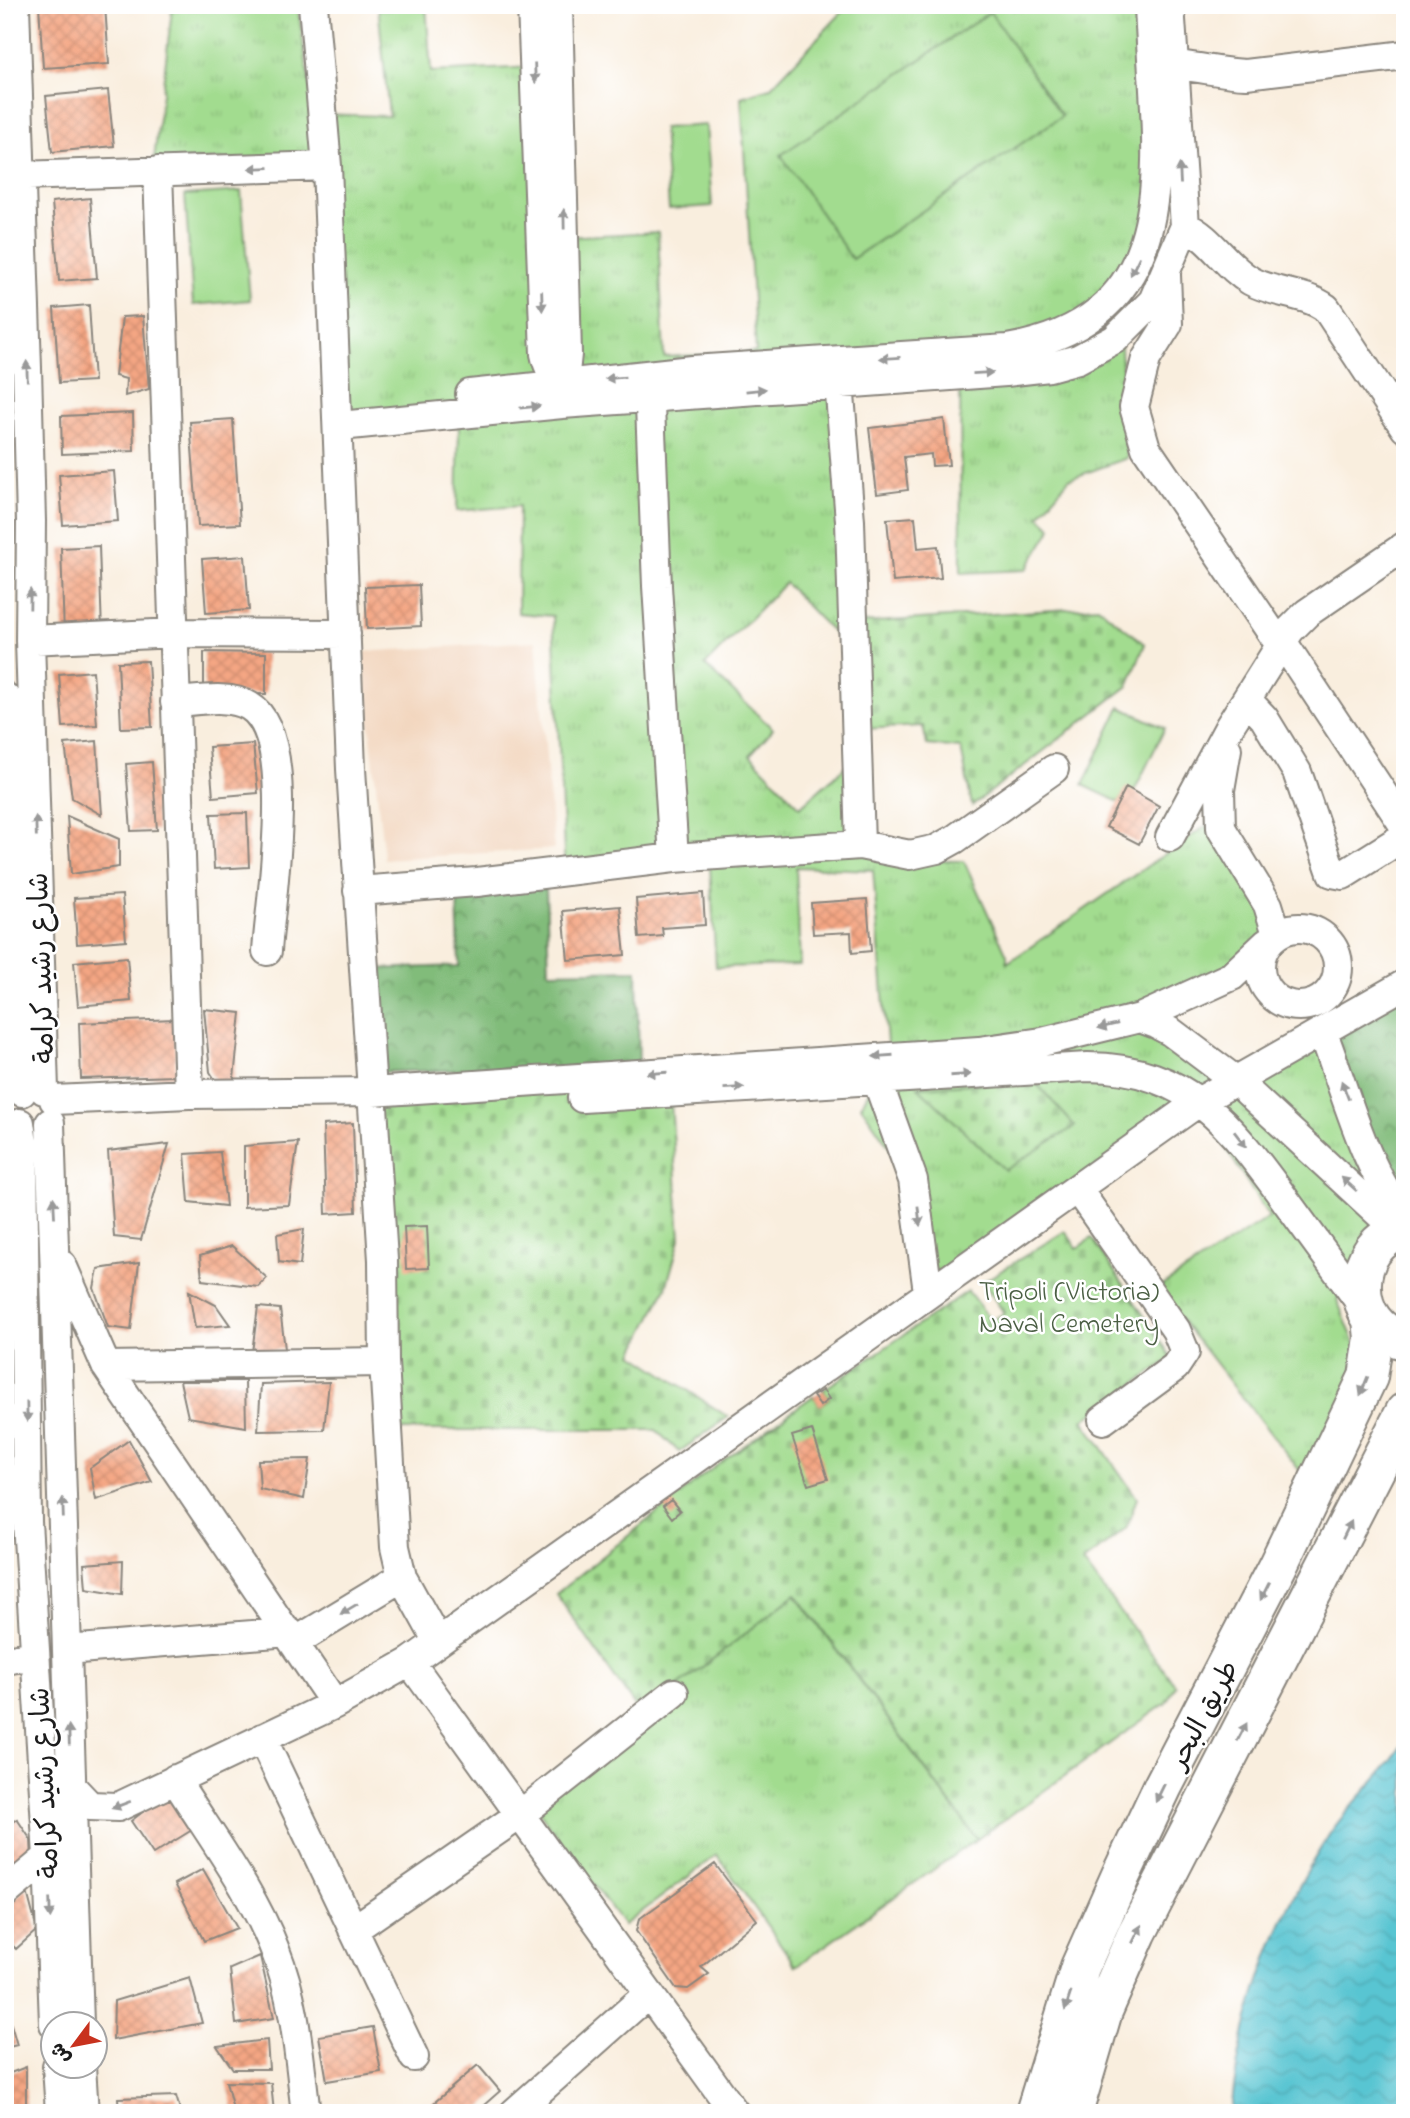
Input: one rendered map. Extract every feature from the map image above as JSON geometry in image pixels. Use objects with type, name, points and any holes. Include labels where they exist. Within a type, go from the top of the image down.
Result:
[{"type":"highway","name":"طريق البحر","points":[[1035,2113],[1080,1967],[1121,1875],[1163,1786],[1278,1567],[1368,1377],[1374,1338],[1361,1293],[1365,1262],[1384,1238],[1403,1226]]},
{"type":"highway","points":[[1369,1314],[1384,1332],[1405,1340]]},
{"type":"highway","name":"طريق البحر","points":[[1073,2113],[1103,2011],[1137,1933],[1405,1412]]},
{"type":"street","name":"شارع رشيد كرامة","points":[[15,5],[31,522],[29,1106],[23,1144],[16,1523],[35,1655],[48,1857],[53,2010]]},
{"type":"street","points":[[313,5],[327,166],[358,891],[383,1260],[384,1362],[395,1547],[402,1577],[438,1642]]},
{"type":"street","points":[[532,5],[545,354],[560,393]]},
{"type":"street","points":[[558,5],[567,360],[560,393]]},
{"type":"street","points":[[841,371],[1006,372],[1049,367],[1078,359],[1115,339],[1140,317],[1153,301],[1185,226],[1162,65],[1149,5]]},
{"type":"street","points":[[339,419],[560,393],[841,371],[1007,349],[1040,343],[1063,335],[1104,307],[1124,287],[1137,266],[1147,237],[1170,5]]},
{"type":"street","points":[[1162,65],[1246,74],[1405,55]]},
{"type":"street","points":[[19,176],[327,166]]},
{"type":"street","points":[[158,170],[189,1094]]},
{"type":"street","points":[[1185,226],[1200,233],[1235,270],[1250,280],[1313,301],[1331,312],[1405,428]]},
{"type":"street","points":[[1165,274],[1168,324],[1146,359],[1134,407],[1146,448],[1405,827]]},
{"type":"street","points":[[841,371],[850,521],[860,845]]},
{"type":"street","points":[[649,387],[674,858]]},
{"type":"street","points":[[1170,837],[1229,727],[1281,643],[1307,613],[1405,546]]},
{"type":"street","points":[[30,640],[175,633],[346,634]]},
{"type":"street","name":"شارع رشيد كرامة","points":[[5,696],[29,1106],[56,1249],[79,2010]]},
{"type":"street","points":[[1247,700],[1264,718],[1297,772],[1332,873],[1343,875],[1405,836]]},
{"type":"street","points":[[175,702],[234,701],[250,706],[271,734],[279,790],[267,951]]},
{"type":"street","points":[[1229,727],[1220,790],[1221,828],[1268,905],[1272,939],[1260,962],[1263,982],[1268,990]]},
{"type":"street","points":[[358,891],[477,882],[674,858],[860,845],[910,855],[937,849],[980,823],[1054,769]]},
{"type":"street","points":[[29,1106],[189,1094],[373,1101],[979,1051],[1042,1042],[1140,1018],[1183,1001],[1232,976],[1272,939],[1290,929],[1317,932],[1336,953],[1336,980],[1329,992],[1318,1001],[1305,1006],[1291,1005],[1268,990],[1232,976]]},
{"type":"street","points":[[71,1786],[82,1801],[109,1809],[335,1704],[410,1662],[928,1292],[1078,1191],[1200,1101],[1405,985]]},
{"type":"street","points":[[1171,1032],[1183,1001]]},
{"type":"street","points":[[1140,1018],[1171,1032],[1235,1080],[1403,1226]]},
{"type":"street","points":[[1323,1033],[1375,1171],[1403,1226]]},
{"type":"street","points":[[29,1106],[373,1101],[1116,1067],[1142,1073],[1200,1101],[1234,1131],[1369,1314]]},
{"type":"street","points":[[877,1080],[913,1180],[928,1292]]},
{"type":"street","points":[[1078,1191],[1176,1330],[1185,1352],[1175,1367],[1103,1420]]},
{"type":"street","points":[[56,1249],[106,1366],[335,1704]]},
{"type":"street","points":[[106,1366],[384,1362]]},
{"type":"street","points":[[67,1650],[292,1637],[402,1577]]},
{"type":"street","points":[[5,1660],[35,1655]]},
{"type":"street","points":[[410,1662],[647,1995],[735,2113]]},
{"type":"street","points":[[353,1930],[520,1814],[674,1693]]},
{"type":"street","points":[[262,1738],[414,2057]]},
{"type":"street","points":[[175,1779],[254,1909],[275,1949],[293,2014],[306,2113]]},
{"type":"street","points":[[5,1893],[48,1857]]},
{"type":"street","points":[[514,2113],[647,1995]]},
{"type":"street","points":[[58,2080],[60,2113]]},
{"type":"street","points":[[82,2080],[84,2113]]},
{"type":"shaded area","points":[[536,641],[554,849],[384,859],[362,652]]},
{"type":"green space","points":[[378,5],[426,5],[431,72],[535,67],[543,238],[658,232],[664,357],[756,352],[741,97],[770,88],[849,5],[1149,5],[1165,146],[1119,311],[1127,458],[1069,479],[1039,516],[1052,528],[1026,570],[961,573],[960,359],[852,379],[863,729],[876,860],[964,861],[1007,955],[1007,963],[1216,819],[1278,922],[1251,951],[1160,1013],[1241,1087],[1323,1038],[1394,1224],[1337,1300],[1358,1351],[1353,1384],[1304,1476],[1157,1289],[1269,1217],[1201,1108],[913,1292],[916,1243],[890,1148],[861,1106],[888,1056],[873,870],[796,867],[800,965],[716,967],[710,867],[565,874],[553,616],[518,613],[519,506],[457,511],[459,427],[338,412],[310,159],[154,160],[172,9],[298,9],[314,114],[389,116]],"holes":[[[785,583],[848,648],[853,760],[800,807],[750,755],[773,729],[705,665]]]},
{"type":"green space","points":[[990,12],[1062,116],[852,259],[781,155]]},
{"type":"green space","points":[[706,125],[712,206],[669,209],[663,128]]},
{"type":"green space","points":[[241,191],[250,300],[193,305],[185,195]]},
{"type":"green space","points":[[1098,607],[1145,644],[1128,686],[972,806],[961,748],[927,745],[923,726],[863,729],[861,623]]},
{"type":"green space","points":[[1120,707],[1165,728],[1127,806],[1083,785]]},
{"type":"green space","points":[[546,889],[549,972],[637,970],[639,1066],[375,1072],[372,969],[459,966],[457,891]]},
{"type":"green space","points":[[1405,988],[1405,1222],[1323,1038]]},
{"type":"green space","points":[[1034,1081],[1075,1126],[1005,1170],[918,1087]]},
{"type":"green space","points":[[670,1087],[680,1239],[666,1288],[633,1354],[728,1417],[679,1452],[656,1430],[384,1430],[368,1095]]},
{"type":"green space","name":"Tripoli (Victoria) Naval Cemetery","points":[[1065,1231],[1077,1248],[1092,1238],[1172,1358],[1083,1420],[1137,1498],[1126,1528],[1083,1562],[1176,1686],[1166,1703],[977,1839],[796,1594],[641,1715],[556,1594],[705,1474],[813,1396],[820,1405],[829,1399],[823,1390],[968,1291],[991,1321],[1004,1313],[983,1282]]},
{"type":"green space","points":[[795,1594],[977,1839],[796,1966],[717,1855],[624,1925],[531,1801]]},
{"type":"water","points":[[1405,1740],[1405,2113],[1231,2113],[1252,2002],[1278,1931],[1331,1832]]},
{"type":"building","points":[[39,5],[105,5],[109,64],[43,68]]},
{"type":"building","points":[[108,90],[114,146],[52,152],[46,96]]},
{"type":"building","points":[[90,198],[97,278],[59,281],[52,202]]},
{"type":"building","points":[[89,305],[94,381],[59,383],[54,308]]},
{"type":"building","points":[[143,316],[149,389],[125,396],[126,379],[115,376],[122,317]]},
{"type":"building","points":[[133,413],[134,451],[62,454],[61,416]]},
{"type":"building","points":[[233,419],[240,524],[198,526],[190,422]]},
{"type":"building","points":[[944,419],[949,465],[932,466],[931,454],[904,457],[908,490],[877,494],[869,428]]},
{"type":"building","points":[[114,471],[118,521],[63,525],[59,475]]},
{"type":"building","points":[[915,517],[918,548],[938,546],[941,578],[893,582],[887,519]]},
{"type":"building","points":[[99,546],[102,632],[64,634],[61,548]]},
{"type":"building","points":[[245,556],[249,610],[206,613],[202,559]]},
{"type":"building","points":[[419,585],[421,626],[367,629],[365,587]]},
{"type":"building","points":[[204,652],[266,653],[266,694],[204,693]]},
{"type":"building","points":[[148,661],[152,727],[121,728],[118,662]]},
{"type":"building","points":[[93,671],[97,725],[63,727],[59,674]]},
{"type":"building","points":[[97,741],[102,815],[72,798],[65,744]]},
{"type":"building","points":[[253,744],[258,793],[213,797],[209,747]]},
{"type":"building","points":[[152,762],[157,830],[131,831],[126,764]]},
{"type":"building","points":[[1126,787],[1159,806],[1139,844],[1106,827]]},
{"type":"building","points":[[247,813],[249,867],[214,869],[211,814]]},
{"type":"building","points":[[67,816],[119,839],[119,867],[71,874]]},
{"type":"building","points":[[703,893],[705,925],[662,928],[663,936],[639,938],[636,899]]},
{"type":"building","points":[[122,895],[126,940],[77,944],[74,898]]},
{"type":"building","points":[[867,899],[871,951],[852,953],[851,932],[813,934],[811,903]]},
{"type":"building","points":[[620,906],[625,955],[568,960],[563,911]]},
{"type":"building","points":[[127,957],[131,1001],[78,1006],[74,962]]},
{"type":"building","points":[[204,1009],[241,1013],[233,1087],[220,1087],[210,1072]]},
{"type":"building","points":[[174,1019],[176,1076],[81,1079],[79,1023]]},
{"type":"building","points":[[353,1123],[356,1212],[326,1214],[323,1125]]},
{"type":"building","points":[[298,1142],[289,1205],[244,1207],[244,1146]]},
{"type":"building","points":[[169,1144],[141,1240],[114,1237],[108,1151]]},
{"type":"building","points":[[220,1152],[226,1206],[189,1202],[185,1154]]},
{"type":"building","points":[[427,1226],[429,1268],[406,1269],[404,1227]]},
{"type":"building","points":[[304,1229],[300,1265],[279,1262],[277,1234]]},
{"type":"building","points":[[232,1246],[267,1278],[258,1287],[202,1280],[200,1256]]},
{"type":"building","points":[[139,1263],[131,1330],[108,1327],[94,1288],[98,1269]]},
{"type":"building","points":[[189,1291],[216,1305],[230,1325],[195,1328]]},
{"type":"building","points":[[258,1307],[280,1309],[285,1349],[252,1352]]},
{"type":"building","points":[[180,1381],[245,1381],[246,1427],[188,1417]]},
{"type":"building","points":[[329,1382],[324,1430],[258,1431],[261,1384]]},
{"type":"building","points":[[823,1390],[829,1399],[820,1406],[813,1396]]},
{"type":"building","points":[[812,1430],[828,1479],[808,1485],[792,1436]]},
{"type":"building","points":[[129,1440],[152,1482],[96,1500],[90,1468]]},
{"type":"building","points":[[310,1459],[304,1499],[260,1489],[258,1460]]},
{"type":"building","points":[[671,1500],[680,1511],[672,1518],[663,1506]]},
{"type":"building","points":[[123,1561],[122,1594],[86,1588],[84,1564]]},
{"type":"building","points":[[170,1791],[192,1830],[153,1854],[131,1821]]},
{"type":"building","points":[[17,1819],[31,1840],[32,1859],[5,1880],[5,1827]]},
{"type":"building","points":[[715,1864],[757,1920],[701,1967],[709,1974],[688,1989],[676,1988],[636,1931],[639,1919]]},
{"type":"building","points":[[203,1869],[237,1928],[204,1941],[175,1884]]},
{"type":"building","points":[[26,1888],[37,1930],[16,1949],[5,1938],[5,1907]]},
{"type":"building","points":[[260,1956],[274,2018],[236,2024],[230,1969]]},
{"type":"building","points":[[190,1978],[202,2023],[113,2040],[114,2001]]},
{"type":"building","points":[[5,2004],[17,2045],[5,2048]]},
{"type":"building","points":[[373,2027],[381,2072],[327,2081],[319,2036]]},
{"type":"building","points":[[267,2040],[269,2069],[233,2069],[217,2046]]},
{"type":"building","points":[[478,2065],[500,2091],[475,2113],[432,2113],[428,2108]]},
{"type":"building","points":[[26,2067],[26,2113],[5,2113],[5,2075]]},
{"type":"building","points":[[226,2082],[271,2083],[274,2113],[234,2113]]},
{"type":"building","points":[[176,2096],[181,2113],[119,2113],[118,2098]]}]
